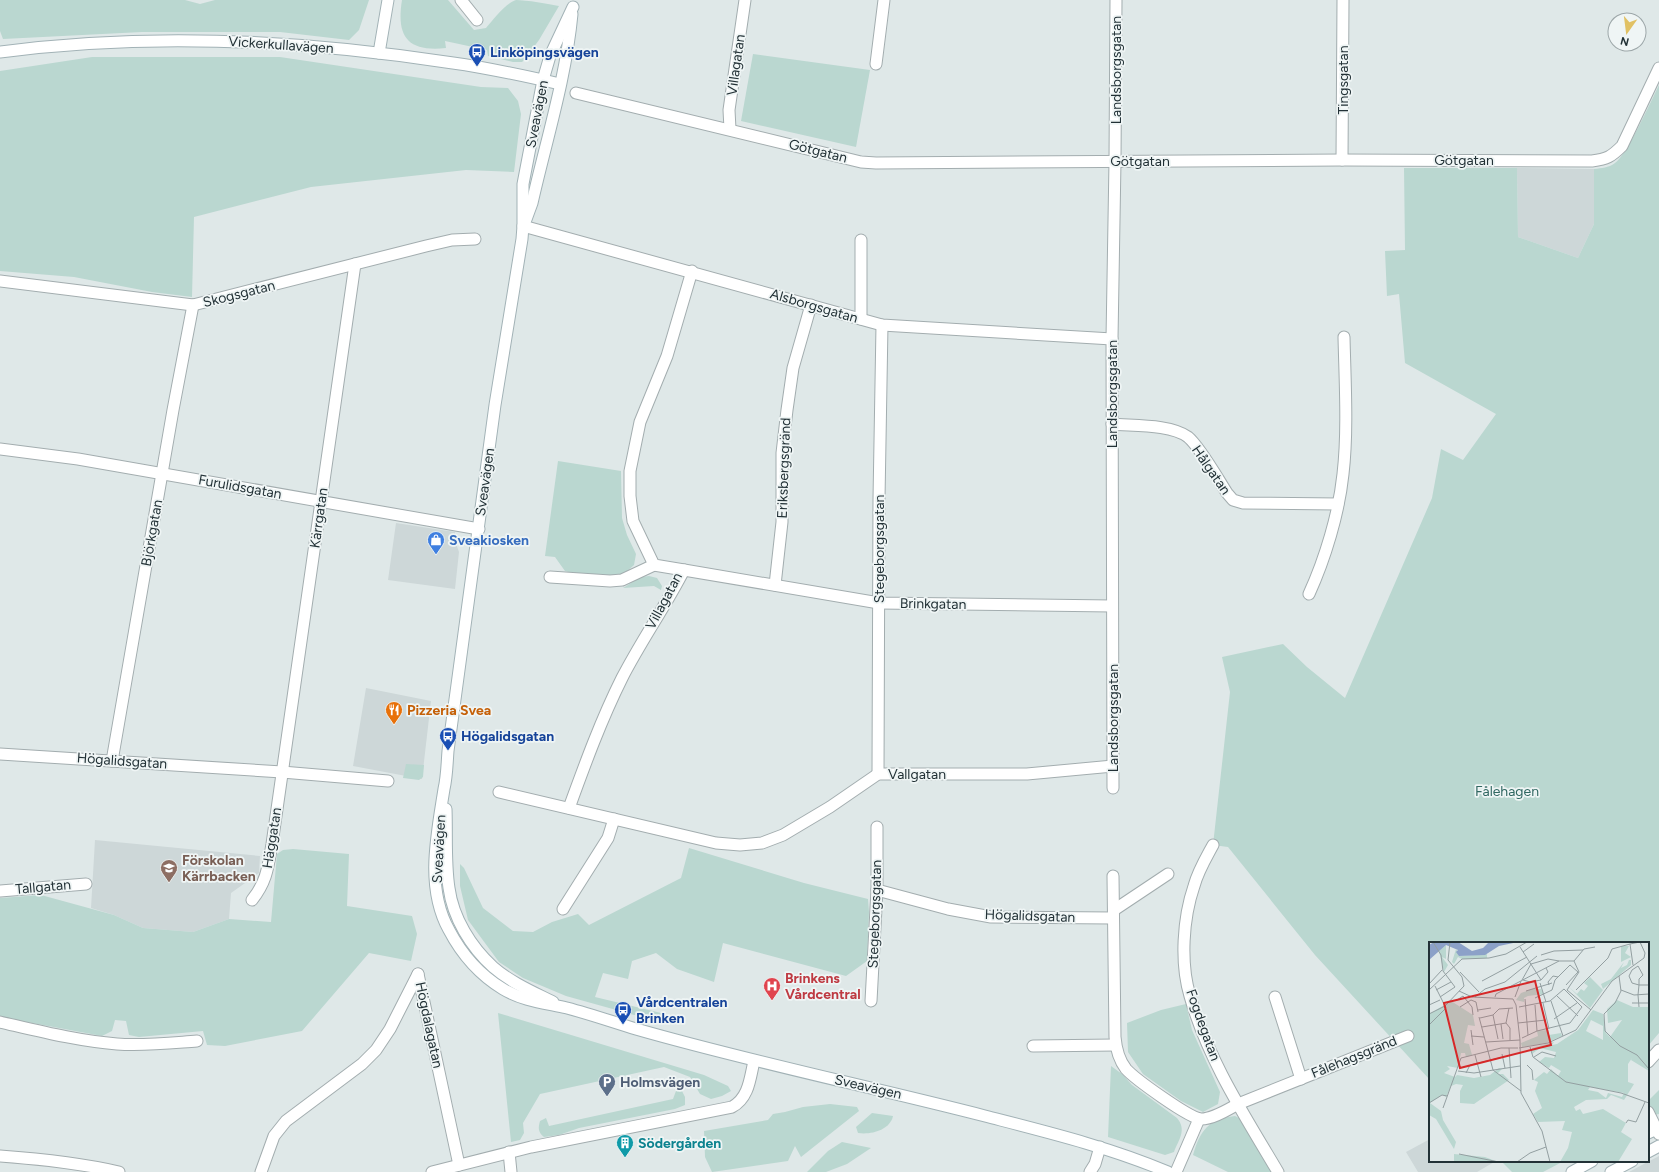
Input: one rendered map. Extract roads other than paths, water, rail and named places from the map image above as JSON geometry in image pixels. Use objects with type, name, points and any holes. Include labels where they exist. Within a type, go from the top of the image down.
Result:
[{"type":"street","points":[[379,53],[388,0]]},
{"type":"street","points":[[461,0],[477,20]]},
{"type":"street","name":"Villagatan","points":[[730,129],[729,110],[745,0]]},
{"type":"street","points":[[876,64],[884,0]]},
{"type":"street","name":"Landsborgsgatan","points":[[1113,788],[1112,339],[1116,0]]},
{"type":"street","name":"Tingsgatan","points":[[1342,160],[1343,0]]},
{"type":"street","name":"Sveavägen","points":[[574,4],[550,56],[543,80],[523,184],[523,226],[495,405],[448,751],[445,786],[446,860],[449,890],[455,911],[463,929],[474,946],[493,967],[510,979],[566,1008],[695,1046],[914,1098],[1100,1147],[1168,1172]]},
{"type":"street","name":"Sveavägen","points":[[523,226],[532,203],[560,84],[570,38],[574,4]]},
{"type":"street","name":"Vickerkullavägen","points":[[0,52],[59,46],[186,41],[291,44],[379,53],[454,63],[560,84]]},
{"type":"street","name":"Götgatan","points":[[576,93],[730,129],[861,162],[1342,160],[1592,161],[1606,159],[1622,146],[1659,68]]},
{"type":"street","name":"Alsborgsgatan","points":[[523,226],[692,271],[882,325],[1112,339]]},
{"type":"street","name":"Skogsgatan","points":[[0,281],[193,305],[452,240],[475,239]]},
{"type":"street","points":[[861,240],[861,319]]},
{"type":"street","name":"Kärrgatan","points":[[282,772],[355,264]]},
{"type":"street","name":"Villagatan","points":[[569,808],[597,734],[618,687],[636,653],[670,598],[684,570],[654,565],[633,521],[630,496],[630,471],[640,422],[667,356],[692,271]]},
{"type":"street","name":"Björkgatan","points":[[112,761],[193,305]]},
{"type":"street","name":"Eriksbergsgränd","points":[[775,585],[782,522],[782,453],[787,410],[793,368],[811,305]]},
{"type":"street","name":"Stegeborgsgatan","points":[[878,774],[878,603],[882,325]]},
{"type":"street","points":[[1309,594],[1320,570],[1338,504],[1343,475],[1344,338]]},
{"type":"street","name":"Hålgatan","points":[[1112,424],[1161,428],[1176,431],[1188,437],[1197,447],[1233,500],[1243,503],[1338,504]]},
{"type":"street","name":"Furulidsgatan","points":[[0,450],[78,458],[479,529]]},
{"type":"street","points":[[550,577],[610,581],[622,580],[654,565]]},
{"type":"street","name":"Brinkgatan","points":[[684,570],[878,603],[1112,606]]},
{"type":"street","name":"Högalidsgatan","points":[[0,754],[282,772],[388,781]]},
{"type":"street","name":"Vallgatan","points":[[614,819],[716,843],[740,845],[762,843],[784,835],[817,816],[878,774],[1027,774],[1113,766]]},
{"type":"street","name":"Häggatan","points":[[252,900],[262,888],[266,879],[282,772]]},
{"type":"street","points":[[499,792],[614,819],[608,838],[563,909]]},
{"type":"street","name":"Stegeborgsgatan","points":[[871,1001],[877,890],[877,827]]},
{"type":"street","name":"Fogdegatan","points":[[1213,845],[1194,884],[1188,904],[1185,932],[1185,962],[1190,995],[1205,1039],[1238,1104],[1278,1172]]},
{"type":"street","points":[[1113,914],[1168,874]]},
{"type":"street","points":[[1113,876],[1115,1045],[1121,1062],[1131,1074],[1188,1114],[1199,1119],[1211,1117],[1238,1104]]},
{"type":"street","name":"Tallgatan","points":[[0,891],[86,884]]},
{"type":"street","name":"Högalidsgatan","points":[[877,890],[948,909],[991,917],[1113,914]]},
{"type":"street","name":"Högdalagatan","points":[[261,1172],[274,1136],[286,1121],[362,1064],[376,1050],[390,1029],[418,974],[459,1165]]},
{"type":"street","name":"Fålehagsgränd","points":[[1275,997],[1301,1079]]},
{"type":"street","points":[[0,1022],[61,1036],[118,1044],[160,1044],[196,1041]]},
{"type":"street","name":"Fålehagsgränd","points":[[1238,1104],[1408,1036]]},
{"type":"street","points":[[1033,1046],[1115,1045]]},
{"type":"street","points":[[1649,1061],[1659,1050]]},
{"type":"street","points":[[432,1172],[509,1152],[732,1107],[738,1104],[745,1095],[754,1061]]},
{"type":"street","points":[[1649,1115],[1655,1131]]},
{"type":"street","points":[[1176,1172],[1199,1119]]},
{"type":"street","points":[[1649,1151],[1659,1146]]},
{"type":"street","points":[[1090,1172],[1095,1164],[1100,1147]]},
{"type":"street","points":[[509,1152],[511,1172]]},
{"type":"street","points":[[0,1156],[41,1159],[93,1166],[119,1172]]},
{"type":"street","points":[[1572,1172],[1590,1162]]},
{"type":"street","points":[[1611,1172],[1630,1162]]},
{"type":"place","name":"Linköpingsvägen","points":[[477,67]]},
{"type":"place","name":"Sveakiosken","points":[[436,555]]},
{"type":"place","name":"Pizzeria Svea","points":[[394,725]]},
{"type":"place","name":"Högalidsgatan","points":[[448,751]]},
{"type":"place","name":"Förskolan Kärrbacken","points":[[169,883]]},
{"type":"place","name":"Brinkens Vårdcentral","points":[[772,1001]]},
{"type":"place","name":"Vårdcentralen Brinken","points":[[623,1025]]},
{"type":"place","name":"Holmsvägen","points":[[607,1097]]},
{"type":"place","name":"Södergården","points":[[625,1158]]},
{"type":"park label","name":"Fålehagen","points":[[1507,791]]}]
